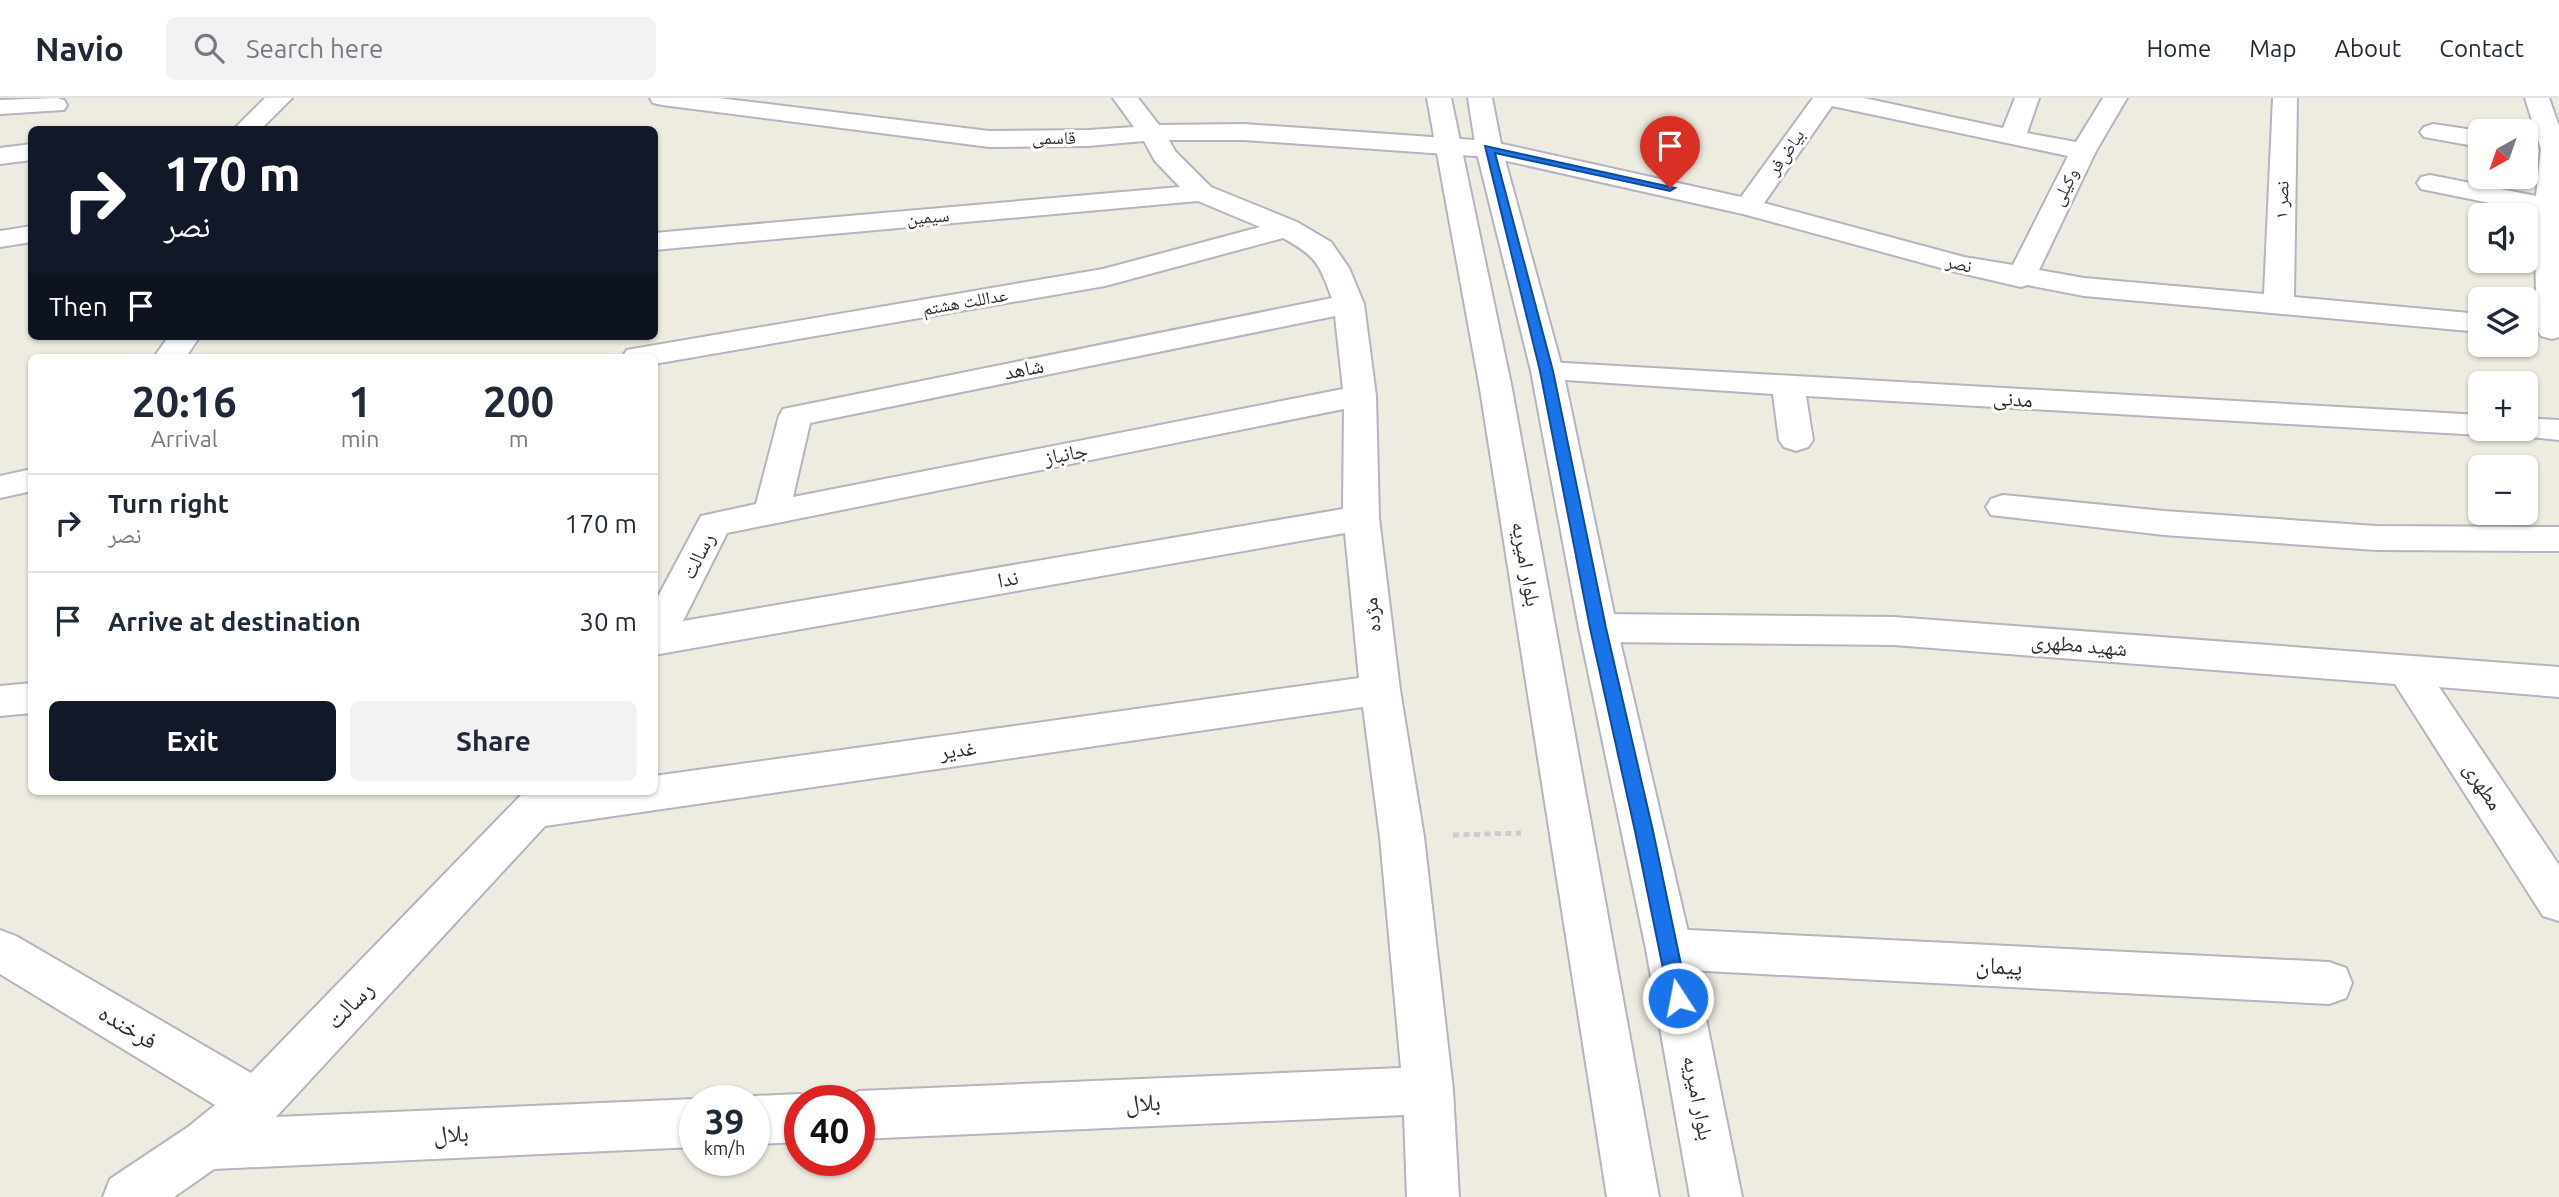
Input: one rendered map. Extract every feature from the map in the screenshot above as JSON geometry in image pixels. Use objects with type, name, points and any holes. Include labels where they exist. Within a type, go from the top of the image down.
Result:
[{"type":"street","points":[[245,126],[280,98]]},
{"type":"street","name":"قاسمی","points":[[662,98],[989,139],[1244,132],[1448,148]]},
{"type":"street","name":"مژده","points":[[1125,98],[1152,133],[1164,155],[1201,193],[1287,228],[1317,244],[1335,268],[1349,304],[1360,397],[1361,518],[1380,690],[1402,838],[1428,1090],[1433,1197]]},
{"type":"street","name":"بلوار امیریه","points":[[1439,98],[1496,389],[1633,1197]]},
{"type":"street","name":"بلوار امیریه","points":[[1480,98],[1489,149],[1547,371],[1598,628],[1669,949],[1716,1197]]},
{"type":"street","name":"بیاض‌فر","points":[[1748,207],[1825,98]]},
{"type":"street","points":[[1830,98],[2083,151]]},
{"type":"street","points":[[2012,138],[2027,98]]},
{"type":"street","name":"وکیلی","points":[[2021,278],[2083,151],[2115,98]]},
{"type":"street","name":"نصر ۱","points":[[2279,303],[2285,98]]},
{"type":"street","points":[[2537,98],[2557,150],[2548,207],[2546,329]]},
{"type":"street","points":[[0,107],[55,105]]},
{"type":"street","points":[[2433,132],[2468,137]]},
{"type":"street","points":[[2538,147],[2557,150]]},
{"type":"street","name":"نصر","points":[[1448,148],[1489,149],[1748,207],[1880,244],[2021,278],[2084,287],[2468,322]]},
{"type":"street","points":[[0,156],[28,152]]},
{"type":"street","points":[[2430,183],[2548,207]]},
{"type":"street","name":"سیمین","points":[[658,242],[1201,193]]},
{"type":"street","name":"عداللت هشتم","points":[[656,354],[1105,277],[1287,228]]},
{"type":"street","points":[[0,239],[28,235]]},
{"type":"street","name":"شاهد","points":[[772,511],[795,415],[1349,304]]},
{"type":"street","name":"مدنی","points":[[1547,371],[2468,424]]},
{"type":"street","points":[[1788,383],[1796,440]]},
{"type":"street","name":"جانباز","points":[[772,511],[1360,397]]},
{"type":"street","points":[[2538,429],[2559,430]]},
{"type":"street","points":[[0,486],[28,481]]},
{"type":"street","points":[[2003,507],[2164,523],[2376,538],[2559,539]]},
{"type":"street","name":"رسالت","points":[[658,634],[714,524],[772,511]]},
{"type":"street","name":"ندا","points":[[658,639],[1361,518]]},
{"type":"street","name":"شهید مطهری","points":[[1598,628],[1894,631],[2559,682]]},
{"type":"street","name":"مطهری","points":[[2407,671],[2559,902]]},
{"type":"street","name":"غدیر","points":[[658,785],[1380,690]]},
{"type":"street","points":[[0,701],[28,698]]},
{"type":"street","name":"غدیر","points":[[543,800],[581,795]]},
{"type":"street","name":"رسالت","points":[[130,1197],[206,1145],[256,1103],[543,800]]},
{"type":"street","name":"پیمان","points":[[1669,949],[2329,984]]},
{"type":"street","name":"فرخنده","points":[[0,950],[256,1103]]},
{"type":"street","name":"بلال","points":[[875,1114],[1428,1090]]},
{"type":"street","name":"بلال","points":[[206,1145],[679,1124]]},
{"type":"path","points":[[1402,838],[1571,831]]},
{"type":"route","points":[[1670,188],[1489,149],[1547,371],[1598,628],[1678,998]]}]
